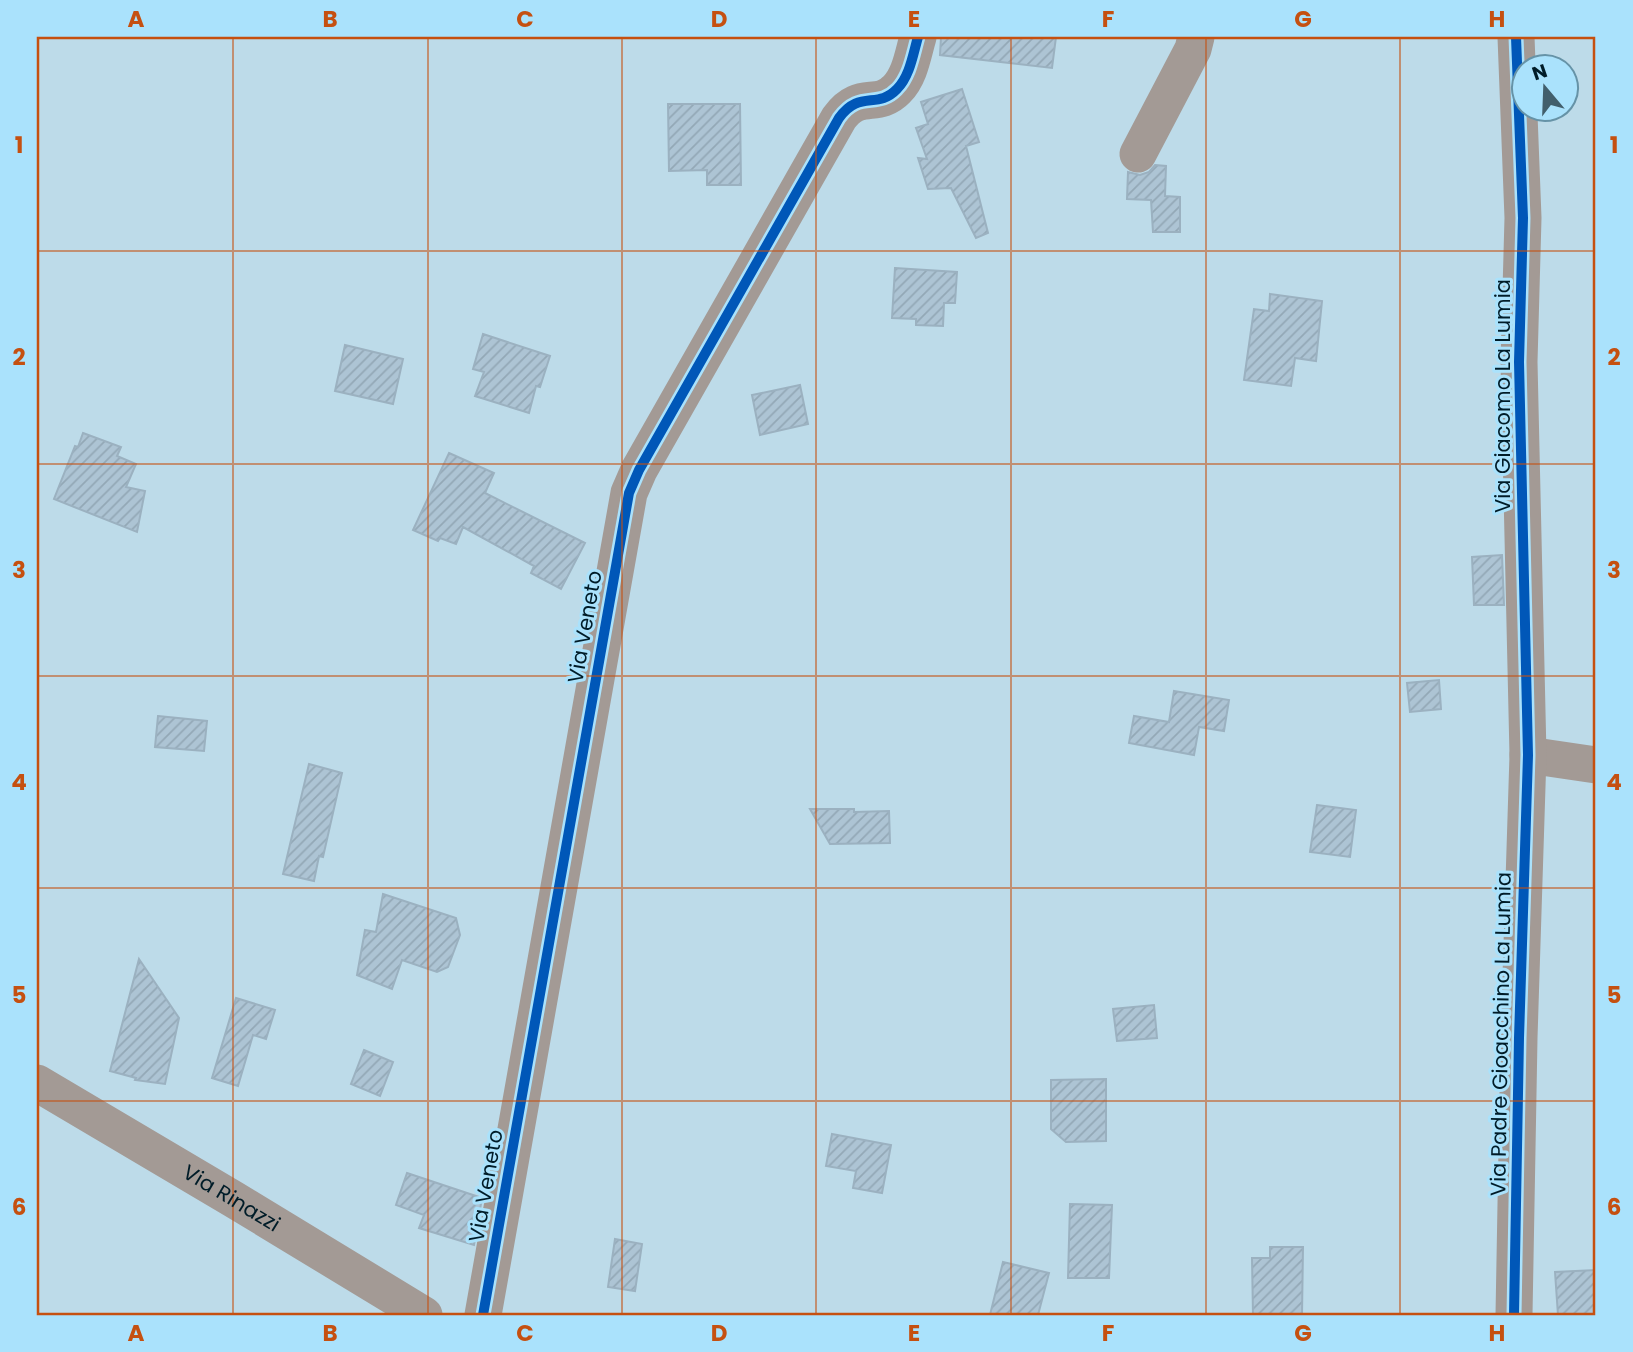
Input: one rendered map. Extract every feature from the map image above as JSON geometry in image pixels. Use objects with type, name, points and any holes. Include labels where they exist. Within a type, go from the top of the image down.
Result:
[{"type":"street","name":"Via Veneto","points":[[483,1315],[629,493],[639,470],[839,118],[847,107],[858,101],[886,97],[897,89],[905,78],[918,37]]},
{"type":"street","points":[[1138,154],[1193,49],[1196,37]]},
{"type":"street","name":"Via Giacomo La Lumia","points":[[1516,37],[1523,218],[1519,362],[1528,755]]},
{"type":"street","points":[[1528,755],[1596,765]]},
{"type":"street","name":"Via Padre Gioacchino La Lumia","points":[[1514,1315],[1518,1052],[1528,755]]},
{"type":"street","name":"Via Rinazzi","points":[[37,1083],[424,1315]]},
{"type":"building","points":[[941,37],[1056,37],[1052,68],[940,55]]},
{"type":"building","points":[[962,89],[979,142],[966,146],[988,233],[976,238],[951,188],[928,189],[918,158],[927,159],[916,128],[928,124],[921,102]]},
{"type":"building","points":[[668,104],[740,104],[741,185],[707,185],[707,170],[669,171]]},
{"type":"building","points":[[1155,165],[1166,166],[1165,196],[1180,197],[1180,232],[1153,232],[1151,200],[1127,199],[1128,172],[1140,175],[1149,172]]},
{"type":"building","points":[[895,268],[957,272],[955,303],[944,303],[943,326],[916,325],[916,319],[892,318]]},
{"type":"building","points":[[1270,294],[1322,301],[1316,361],[1295,358],[1291,386],[1244,380],[1254,309],[1269,311]]},
{"type":"building","points":[[483,334],[550,356],[540,387],[536,386],[529,413],[475,396],[484,372],[473,369]]},
{"type":"building","points":[[345,345],[403,359],[393,404],[335,391]]},
{"type":"building","points":[[800,385],[808,424],[760,435],[752,395]]},
{"type":"building","points":[[83,433],[121,447],[117,456],[136,464],[126,487],[145,491],[137,532],[54,499]]},
{"type":"building","points":[[449,453],[494,473],[485,493],[585,543],[561,589],[531,573],[534,566],[463,527],[456,544],[440,538],[438,541],[413,530]]},
{"type":"building","points":[[1502,555],[1504,605],[1474,605],[1472,557]]},
{"type":"building","points":[[1439,680],[1441,709],[1410,712],[1407,683]]},
{"type":"building","points":[[1174,691],[1229,700],[1224,731],[1199,727],[1194,755],[1129,743],[1134,716],[1169,722]]},
{"type":"building","points":[[158,716],[207,721],[204,751],[155,747]]},
{"type":"building","points":[[309,764],[342,773],[323,857],[319,856],[314,881],[283,874]]},
{"type":"building","points":[[1317,805],[1356,810],[1350,857],[1310,852]]},
{"type":"building","points":[[810,809],[889,811],[890,843],[830,844]]},
{"type":"building","points":[[383,894],[456,918],[460,935],[448,967],[437,972],[402,960],[392,989],[357,975],[365,930],[376,932]]},
{"type":"building","points":[[139,959],[179,1018],[165,1084],[135,1080],[136,1078],[110,1071]]},
{"type":"building","points":[[236,998],[275,1010],[266,1039],[253,1035],[238,1086],[212,1078]]},
{"type":"building","points":[[1154,1005],[1157,1038],[1117,1041],[1113,1009]]},
{"type":"building","points":[[364,1050],[393,1062],[380,1096],[351,1084]]},
{"type":"building","points":[[1106,1079],[1106,1141],[1066,1142],[1051,1129],[1051,1080]]},
{"type":"building","points":[[832,1134],[891,1145],[882,1193],[853,1188],[856,1171],[826,1166]]},
{"type":"building","points":[[407,1173],[482,1198],[474,1245],[419,1228],[424,1215],[396,1205]]},
{"type":"building","points":[[1070,1204],[1112,1205],[1109,1278],[1068,1278]]},
{"type":"building","points":[[615,1239],[642,1244],[635,1291],[608,1287]]},
{"type":"building","points":[[1270,1247],[1303,1247],[1302,1315],[1253,1315],[1252,1258],[1270,1258]]},
{"type":"building","points":[[1003,1262],[1049,1273],[1038,1315],[990,1315]]},
{"type":"building","points":[[1596,1270],[1596,1315],[1558,1315],[1555,1272]]},
{"type":"cycle path","points":[[483,1315],[629,493],[639,470],[839,118],[854,104],[882,98],[897,89],[908,71],[918,37]]},
{"type":"cycle path","points":[[1514,1315],[1528,755],[1519,362],[1523,218],[1516,37]]}]
